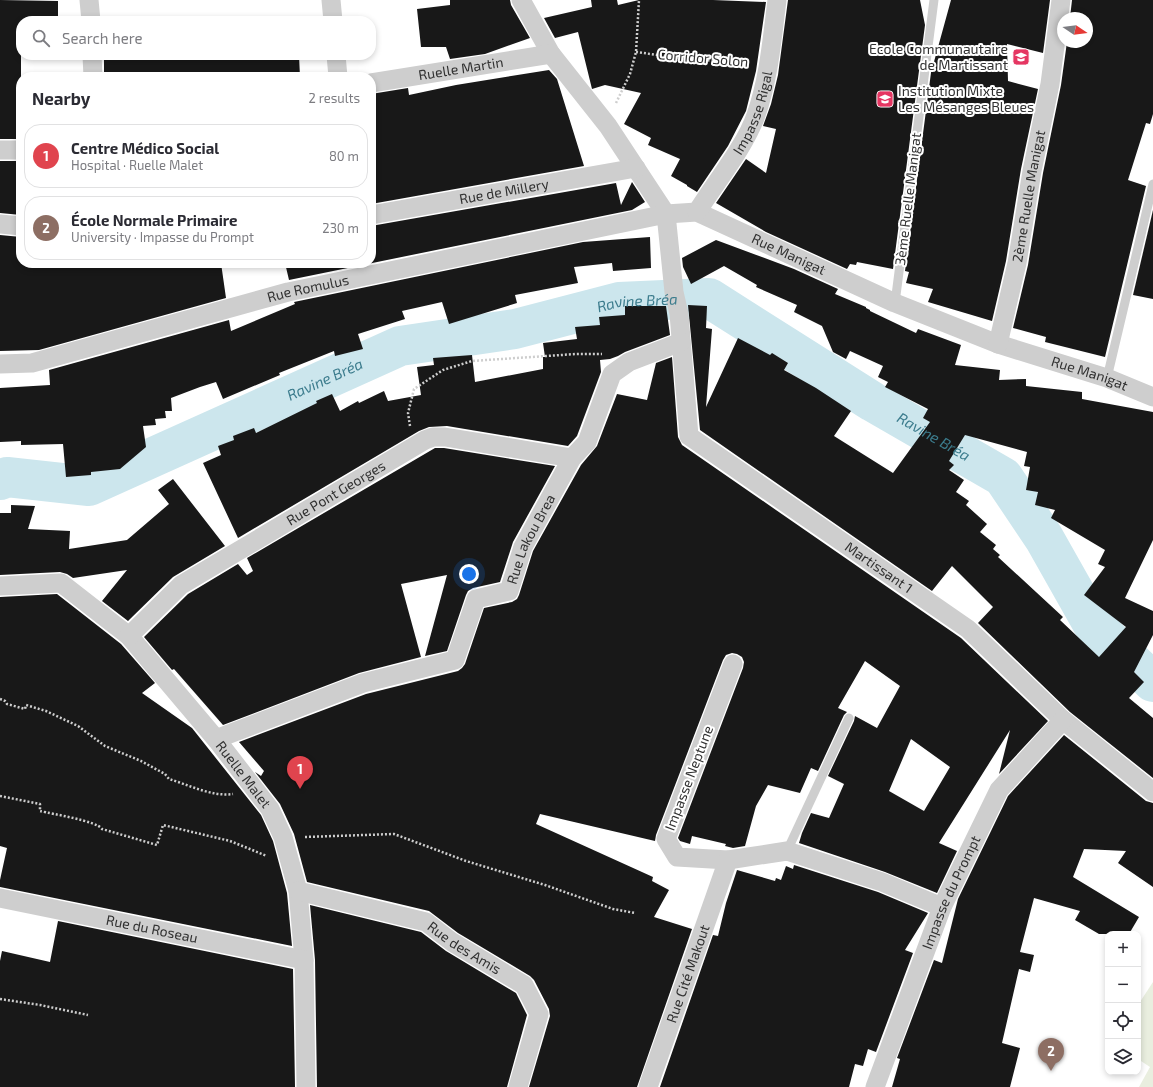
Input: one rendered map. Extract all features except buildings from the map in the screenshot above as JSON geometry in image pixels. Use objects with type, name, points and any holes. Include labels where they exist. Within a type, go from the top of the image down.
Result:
[{"type":"street","points":[[90,0],[90,16]]},
{"type":"street","points":[[331,0],[333,16]]},
{"type":"street","points":[[521,0],[551,54],[608,126],[666,214]]},
{"type":"street","name":"Impasse Rigal","points":[[697,212],[742,144],[756,115],[769,64],[777,0]]},
{"type":"street","name":"2ème Ruelle Manigat","points":[[998,344],[1017,262],[1032,171],[1050,84],[1061,0]]},
{"type":"street","name":"Ruelle Martin","points":[[376,81],[551,54]]},
{"type":"street","points":[[92,60],[93,72]]},
{"type":"street","points":[[336,60],[338,72]]},
{"type":"street","points":[[0,150],[16,150]]},
{"type":"street","name":"Rue de Millery","points":[[376,214],[636,168]]},
{"type":"street","name":"Rue Manigat","points":[[666,214],[697,212],[895,303],[998,344],[1107,378],[1153,396]]},
{"type":"street","name":"Martissant 1","points":[[666,214],[674,292],[679,314],[689,436],[968,629],[1063,720],[1153,792]]},
{"type":"street","name":"Rue Romulus","points":[[0,364],[32,363],[288,292],[666,214]]},
{"type":"street","points":[[0,224],[16,226]]},
{"type":"street","name":"Rue Lakou Brea","points":[[216,739],[363,683],[455,660],[476,599],[509,591],[523,547],[572,458],[587,442],[612,374],[628,362],[681,342]]},
{"type":"street","name":"Rue Pont Georges","points":[[129,636],[181,584],[433,437],[445,437],[572,458]]},
{"type":"street","name":"Ruelle Malet","points":[[0,586],[61,583],[129,636],[216,739],[270,809],[292,866],[298,891],[304,960],[306,1087]]},
{"type":"street","name":"Impasse Neptune","points":[[733,664],[666,839],[677,856],[728,860],[787,851],[882,882],[942,907]]},
{"type":"street","name":"Impasse du Prompt","points":[[875,1087],[942,907],[999,790],[1063,720]]},
{"type":"street","name":"Rue Cité Makout","points":[[648,1087],[728,860]]},
{"type":"street","name":"Rue des Amis","points":[[298,891],[426,922],[452,942],[524,985],[539,1014],[518,1087]]},
{"type":"street","name":"Rue du Roseau","points":[[0,898],[304,960]]},
{"type":"lane","name":"3ème Ruelle Manigat","points":[[895,303],[934,0]]},
{"type":"lane","points":[[1107,378],[1153,184]]},
{"type":"lane","points":[[787,851],[849,718]]},
{"type":"path","points":[[614,107],[630,74],[636,52],[639,0]]},
{"type":"path","name":"Corridor Solon","points":[[636,52],[687,59],[769,64]]},
{"type":"path","points":[[414,447],[408,413],[414,389],[443,370],[472,361],[576,354],[603,354]]},
{"type":"path","points":[[0,699],[8,704],[24,709],[26,706],[46,711],[78,726],[105,746],[141,761],[165,774],[169,779],[224,795],[255,790]]},
{"type":"path","points":[[0,796],[40,804],[40,811],[88,821],[100,825],[102,829],[157,845],[163,825],[230,841],[292,866]]},
{"type":"path","points":[[282,837],[394,834],[466,861],[545,885],[612,909],[635,913]]},
{"type":"path","points":[[0,999],[40,1005],[88,1015]]},
{"type":"shaded area","points":[[1153,982],[1153,1087],[1139,1087],[1150,1067],[1141,1061],[1141,1000]]},
{"type":"waterway","name":"Ravine Bréa","points":[[0,480],[7,477],[89,486],[400,346],[515,329],[619,302],[709,298],[873,402],[1003,477],[1044,538],[1092,623],[1153,682]]},
{"type":"place","name":"Ecole Communautaire de Martissant","points":[[1021,57]]},
{"type":"place","name":"Institution Mixte Les Mésanges Bleues","points":[[885,99]]},
{"type":"place","name":"Centre Médico Social","points":[[300,789]]},
{"type":"place","name":"École Normale Primaire","points":[[1051,1071]]}]
